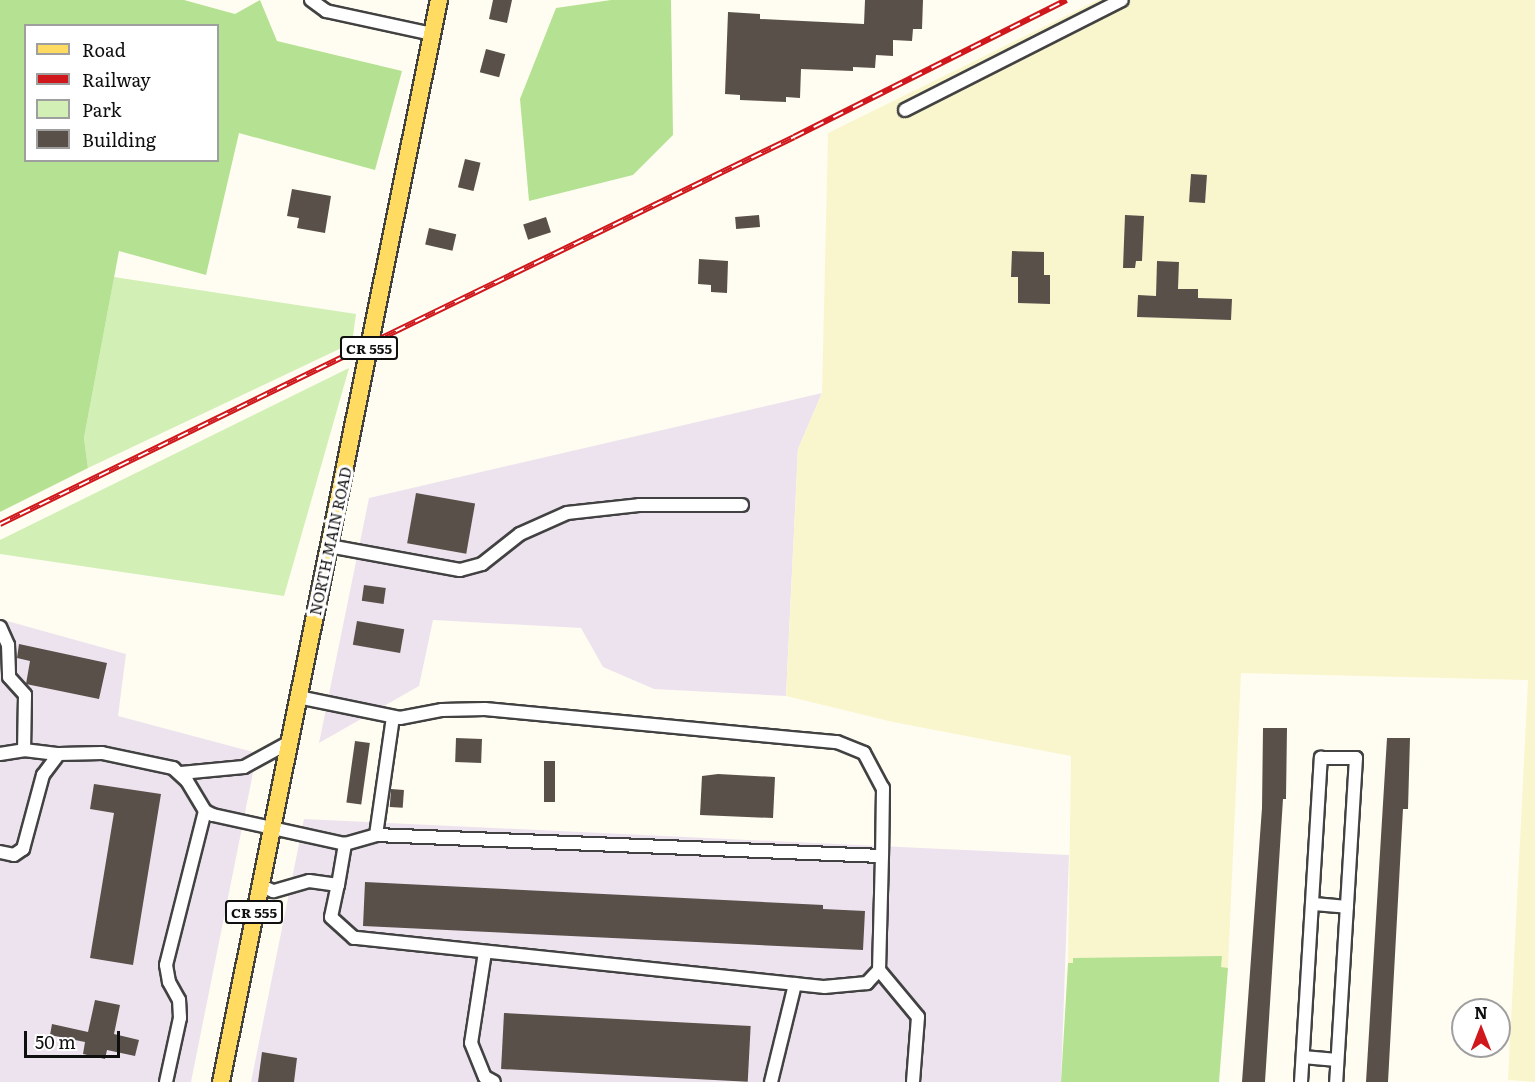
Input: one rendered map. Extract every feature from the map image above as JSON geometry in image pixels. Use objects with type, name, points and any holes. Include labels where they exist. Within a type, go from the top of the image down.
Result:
[{"type":"main road","name":"NORTH MAIN ROAD","points":[[221,1082],[270,825],[329,546],[439,0]]},
{"type":"street","points":[[311,0],[326,10],[432,34]]},
{"type":"street","points":[[905,110],[1122,0]]},
{"type":"street","points":[[329,546],[460,570],[482,564],[520,534],[567,513],[639,505],[742,505]]},
{"type":"street","points":[[0,627],[8,645],[9,677],[25,695],[24,750]]},
{"type":"street","points":[[298,697],[393,717],[485,710],[837,742],[864,753],[883,788],[879,970],[918,1017],[913,1082]]},
{"type":"street","points":[[376,836],[393,717]]},
{"type":"street","points":[[0,753],[24,750],[59,754],[102,753],[181,773],[244,767],[288,743]]},
{"type":"street","points":[[0,852],[14,855],[23,849],[43,775],[59,754]]},
{"type":"street","points":[[1301,1082],[1314,904],[1321,758],[1356,758],[1336,1082]]},
{"type":"street","points":[[181,773],[205,811],[223,819],[270,825],[345,844],[376,836],[882,856]]},
{"type":"street","points":[[166,1082],[180,1018],[179,1000],[169,982],[166,965],[205,811]]},
{"type":"street","points":[[345,844],[331,916],[354,938],[824,987],[867,983],[879,970]]},
{"type":"street","points":[[259,885],[273,891],[309,881],[338,885]]},
{"type":"street","points":[[1314,904],[1347,907]]},
{"type":"street","points":[[485,952],[471,1043],[485,1077],[494,1082]]},
{"type":"street","points":[[771,1082],[795,984]]},
{"type":"street","points":[[1303,1057],[1337,1060]]},
{"type":"shaded area","points":[[1098,0],[1535,0],[1535,1082],[1508,1080],[1509,1058],[1511,1058],[1528,680],[1241,673],[1228,968],[1068,963],[1071,756],[893,722],[786,696],[798,449],[822,393],[828,133]]},
{"type":"shaded area","points":[[822,393],[798,449],[786,696],[654,689],[603,667],[581,628],[433,620],[419,686],[319,743],[369,498]]},
{"type":"shaded area","points":[[0,619],[126,654],[118,716],[257,753],[191,1082],[0,1082]]},
{"type":"shaded area","points":[[304,819],[1069,855],[1061,1082],[251,1082]]},
{"type":"green space","points":[[0,0],[184,0],[235,14],[260,0],[277,41],[402,71],[375,170],[239,133],[206,275],[119,251],[84,438],[88,468],[0,512]]},
{"type":"green space","points":[[611,0],[671,0],[673,135],[633,175],[529,201],[520,99],[556,8]]},
{"type":"green space","points":[[114,277],[356,314],[352,343],[88,468],[84,438]]},
{"type":"green space","points":[[349,368],[284,596],[0,554],[0,540]]},
{"type":"green space","points":[[1222,956],[1221,967],[1228,968],[1219,1082],[1061,1082],[1068,963],[1073,963],[1073,958]]},
{"type":"building","points":[[493,0],[512,0],[507,23],[489,19]]},
{"type":"building","points":[[865,0],[923,0],[922,29],[913,29],[912,41],[893,40],[893,56],[876,55],[875,68],[853,67],[853,71],[801,69],[800,98],[786,97],[786,102],[740,100],[740,95],[725,94],[728,12],[760,14],[760,19],[864,24]]},
{"type":"building","points":[[486,49],[505,54],[499,77],[480,72]]},
{"type":"building","points":[[465,159],[481,163],[474,191],[458,187]]},
{"type":"building","points":[[1191,174],[1207,175],[1205,203],[1189,202]]},
{"type":"building","points":[[292,189],[331,196],[325,233],[297,228],[299,218],[287,216]]},
{"type":"building","points":[[759,215],[760,227],[736,229],[735,217]]},
{"type":"building","points":[[1125,215],[1144,216],[1142,261],[1136,261],[1135,268],[1123,268]]},
{"type":"building","points":[[546,217],[551,232],[528,240],[523,224]]},
{"type":"building","points":[[429,228],[456,234],[452,251],[425,245]]},
{"type":"building","points":[[1012,251],[1044,252],[1044,275],[1050,275],[1050,304],[1018,303],[1018,277],[1011,277]]},
{"type":"building","points":[[699,259],[728,261],[727,293],[711,292],[711,285],[698,284]]},
{"type":"building","points":[[1157,261],[1179,262],[1178,289],[1198,289],[1198,298],[1232,299],[1231,320],[1137,317],[1138,295],[1156,296]]},
{"type":"building","points":[[416,493],[475,503],[466,554],[407,543]]},
{"type":"building","points":[[364,585],[386,588],[384,604],[362,601]]},
{"type":"building","points":[[357,621],[404,629],[400,653],[353,645]]},
{"type":"building","points":[[19,644],[107,663],[99,699],[26,684],[30,661],[17,658]]},
{"type":"building","points":[[1263,728],[1287,728],[1286,799],[1283,799],[1265,1082],[1242,1082],[1262,808]]},
{"type":"building","points":[[456,738],[482,739],[481,763],[455,762]]},
{"type":"building","points":[[1387,738],[1410,738],[1408,809],[1403,809],[1388,1082],[1366,1082]]},
{"type":"building","points":[[355,741],[370,743],[361,804],[346,802]]},
{"type":"building","points":[[544,761],[555,761],[555,802],[544,802]]},
{"type":"building","points":[[718,774],[775,777],[773,818],[700,815],[702,776]]},
{"type":"building","points":[[94,784],[161,794],[133,965],[90,958],[114,813],[90,809]]},
{"type":"building","points":[[391,789],[404,790],[403,808],[390,807]]},
{"type":"building","points":[[365,882],[823,905],[823,909],[865,911],[863,950],[363,926]]},
{"type":"building","points":[[95,1000],[120,1005],[114,1034],[139,1040],[135,1056],[107,1050],[105,1059],[83,1054],[85,1042],[50,1035],[52,1024],[88,1032]]},
{"type":"building","points":[[504,1013],[751,1026],[748,1082],[501,1069]]},
{"type":"building","points":[[262,1052],[297,1058],[294,1082],[258,1082]]},
{"type":"railway","points":[[0,524],[794,137],[1066,0]]}]
